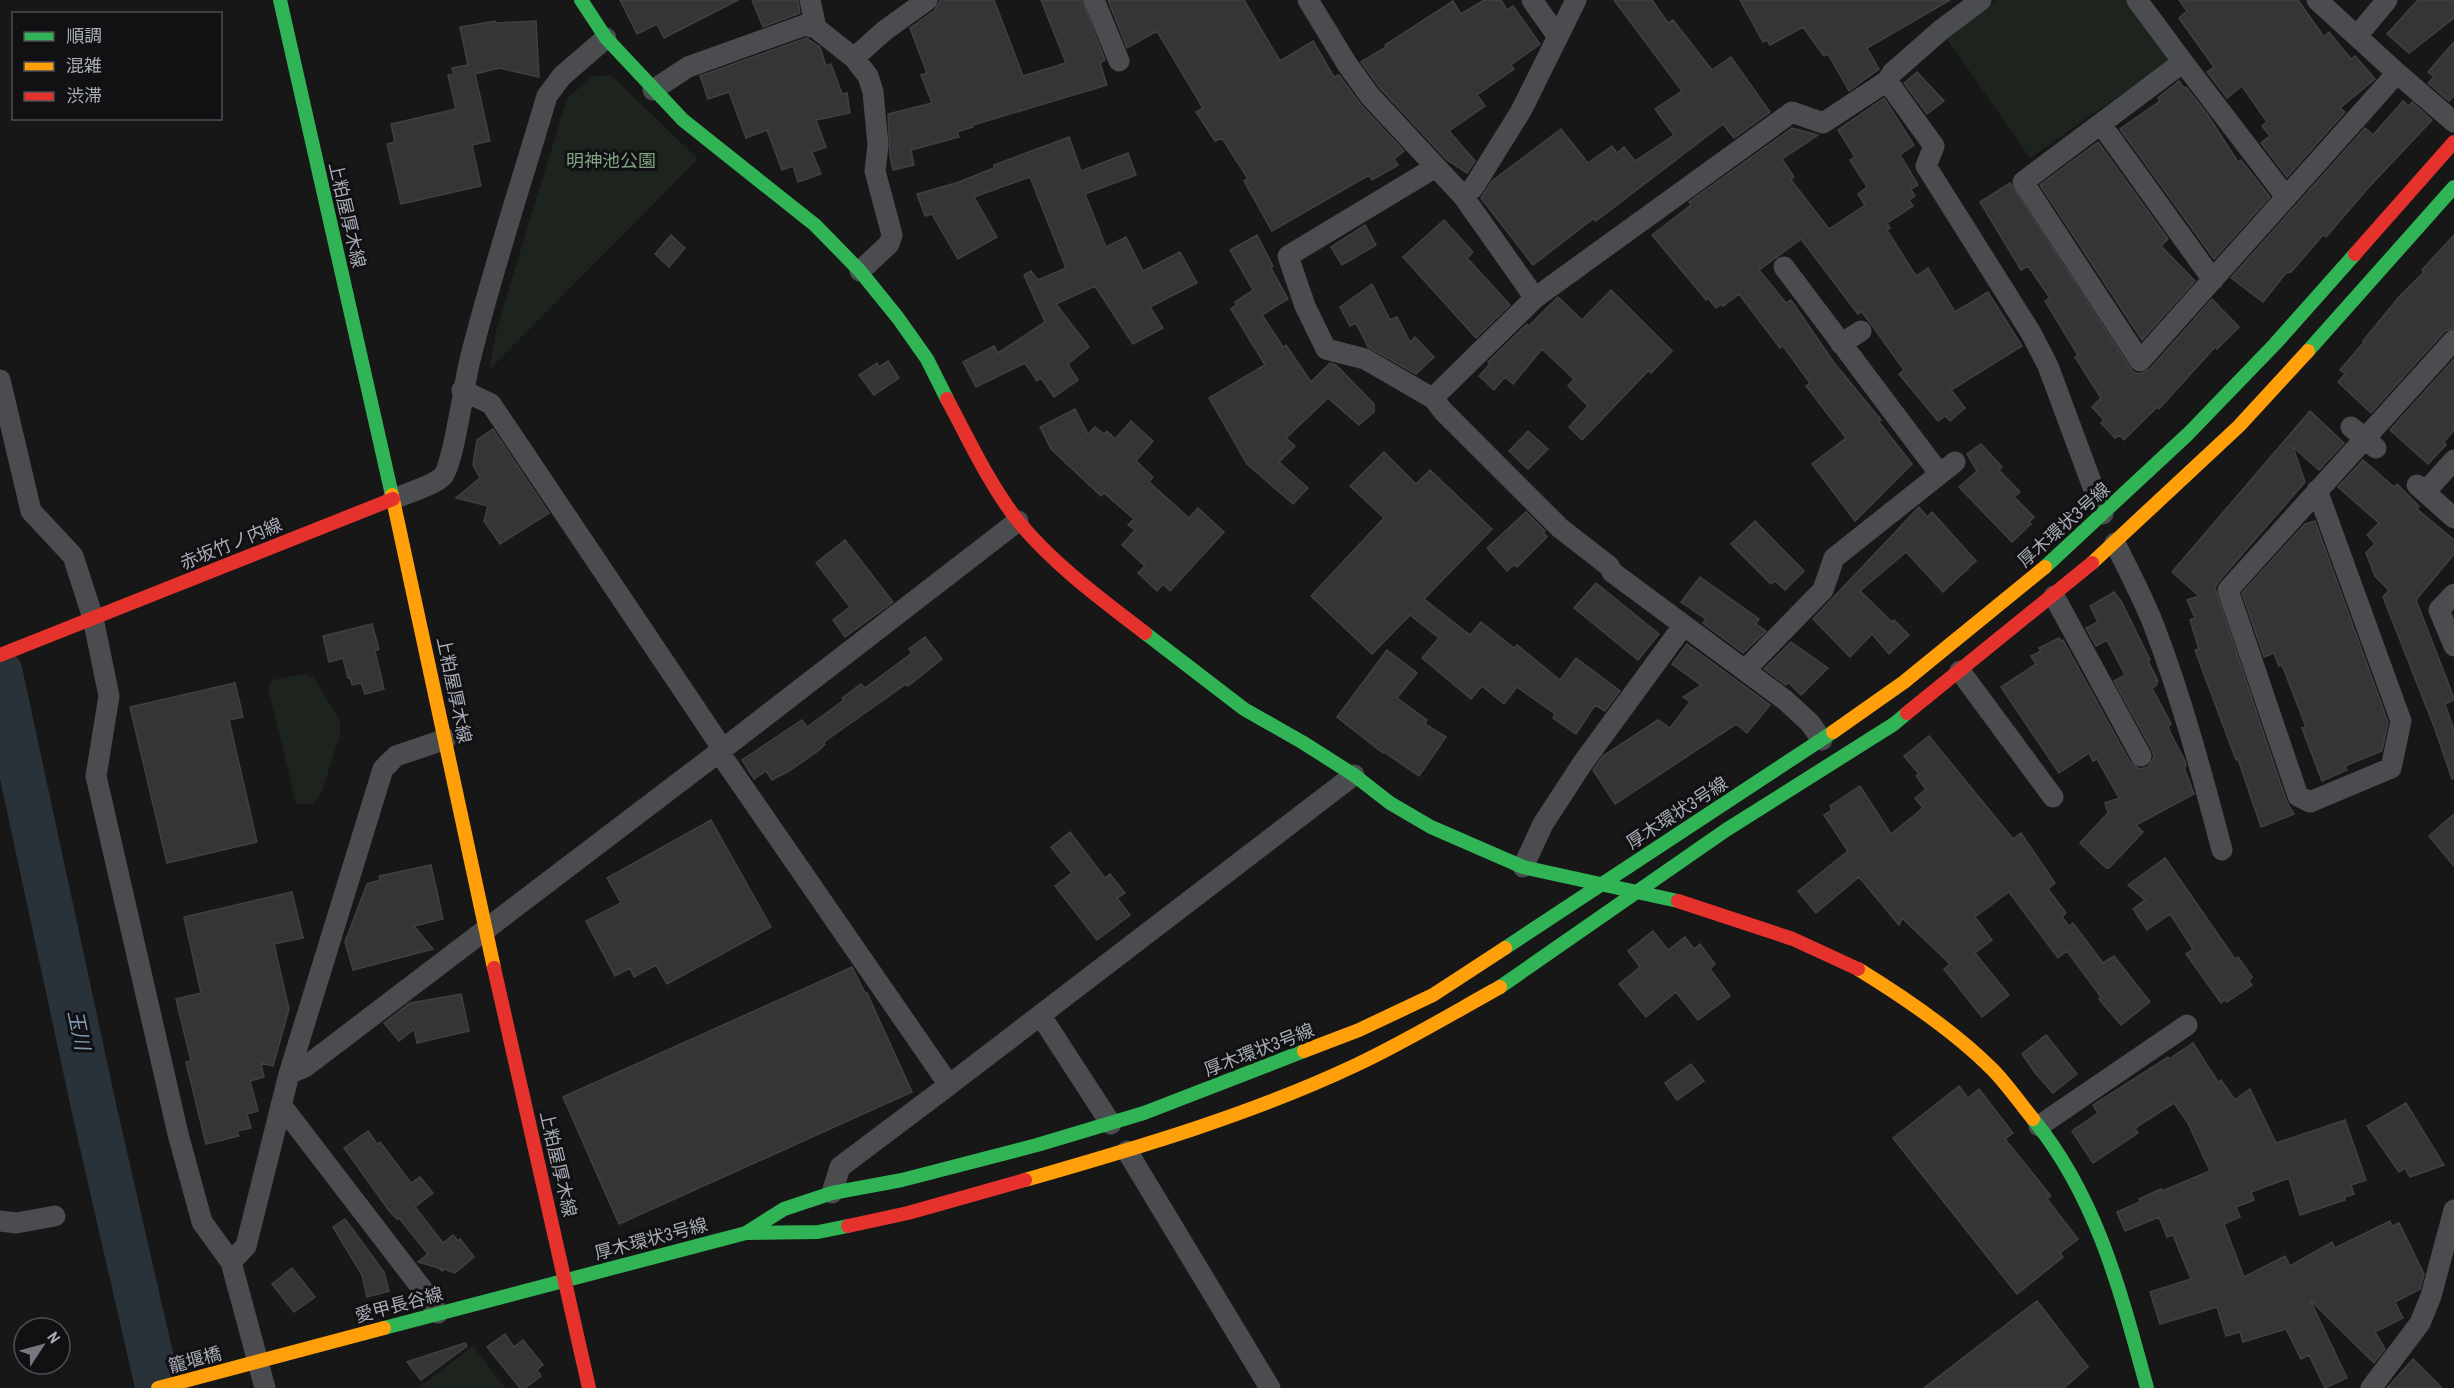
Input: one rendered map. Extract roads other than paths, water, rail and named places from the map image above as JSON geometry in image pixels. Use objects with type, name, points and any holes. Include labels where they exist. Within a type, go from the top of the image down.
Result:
[{"type":"street","name":"上粕屋厚木線","points":[[280,0],[446,739],[485,930],[589,1388]]},
{"type":"street","points":[[581,0],[606,38],[683,120],[815,225],[860,271],[927,359],[989,479],[1018,521],[1050,556],[1098,597],[1244,709],[1354,775],[1390,803],[1431,827],[1523,867],[1710,909],[1793,939],[1857,968],[1893,990],[1975,1053],[1993,1070],[2039,1126],[2063,1160],[2093,1216],[2117,1279],[2147,1388]]},
{"type":"street","points":[[810,0],[816,28]]},
{"type":"street","points":[[854,58],[884,31],[927,0]]},
{"type":"street","points":[[1094,0],[1119,61]]},
{"type":"street","points":[[1308,0],[1347,64],[1370,96],[1434,168],[1463,196],[1535,298]]},
{"type":"street","points":[[1532,0],[1558,37]]},
{"type":"street","points":[[1463,196],[1473,188],[1521,111],[1576,0]]},
{"type":"street","points":[[1434,399],[1535,298],[1792,112],[1823,123],[1887,81],[1892,73],[1941,30],[1981,0]]},
{"type":"street","points":[[2137,0],[2286,197]]},
{"type":"street","points":[[2317,0],[2397,74],[2454,122]]},
{"type":"street","points":[[2356,36],[2388,0]]},
{"type":"street","points":[[654,90],[688,67],[805,25],[816,28],[854,58],[868,76],[873,92],[878,146],[875,171],[892,235],[890,244],[860,271]]},
{"type":"street","points":[[393,499],[435,482],[443,475],[451,453],[462,390],[547,96],[562,76],[606,38]]},
{"type":"street","points":[[2183,62],[2023,182],[2139,361],[2397,74]]},
{"type":"street","points":[[1887,81],[1934,146],[1926,166],[2031,333],[2048,366],[2103,514]]},
{"type":"street","points":[[2101,124],[2213,280]]},
{"type":"street","name":"厚木環状3号線","points":[[746,1233],[784,1209],[832,1193],[902,1180],[1111,1124],[1294,1057],[1359,1030],[1433,995],[1822,740],[1904,682],[2046,567],[2188,435],[2275,344],[2454,142]]},
{"type":"street","points":[[1434,168],[1288,256],[1305,306],[1326,349],[1365,359],[1434,399],[1443,411],[1560,528],[1609,567],[1612,572],[1785,700],[1810,723],[1822,740]]},
{"type":"street","name":"厚木環状3号線","points":[[566,1280],[746,1233],[818,1232],[908,1213],[1127,1151],[1266,1103],[1357,1065],[1502,987],[1726,830],[1894,723],[2054,596],[2115,543],[2238,426],[2341,316],[2454,187]]},
{"type":"street","points":[[1745,670],[1823,590],[1823,561],[1834,558],[1947,467],[1841,344],[1784,267]]},
{"type":"street","points":[[1841,344],[1861,331]]},
{"type":"street","points":[[2317,490],[2401,721],[2391,768],[2310,802],[2298,795],[2228,590],[2317,490],[2454,339]]},
{"type":"street","points":[[0,380],[31,511],[73,556],[87,620],[109,696],[96,776],[178,1134],[202,1222],[231,1262],[250,1364],[265,1388]]},
{"type":"street","points":[[462,390],[491,404],[718,742],[719,752],[950,1085]]},
{"type":"street","points":[[2454,460],[2422,488],[2454,518]]},
{"type":"street","name":"赤坂竹ノ内線","points":[[0,655],[393,499]]},
{"type":"street","points":[[289,1074],[305,1067],[1018,521]]},
{"type":"street","points":[[2115,543],[2154,624],[2197,755],[2222,850]]},
{"type":"street","points":[[2454,594],[2439,610],[2454,646]]},
{"type":"street","points":[[2054,596],[2110,721],[2141,756]]},
{"type":"street","points":[[1523,867],[1543,824],[1582,764],[1683,626]]},
{"type":"street","points":[[1960,671],[2053,797]]},
{"type":"street","points":[[231,1262],[246,1246],[289,1074],[383,769],[396,756],[446,739]]},
{"type":"street","points":[[832,1193],[840,1167],[1041,1016],[1354,775]]},
{"type":"street","points":[[1041,1016],[1111,1124]]},
{"type":"street","points":[[2039,1126],[2187,1025]]},
{"type":"street","points":[[281,1105],[426,1294],[438,1313]]},
{"type":"street","points":[[1127,1151],[1270,1388]]},
{"type":"street","points":[[2371,1388],[2420,1323],[2431,1296],[2454,1210]]},
{"type":"street","points":[[0,1221],[16,1222],[55,1216]]},
{"type":"street","name":"愛甲長谷線","points":[[250,1364],[566,1280]]},
{"type":"street","name":"籠堰橋","points":[[158,1388],[250,1364]]},
{"type":"waterway","name":"玉川","points":[[0,672],[95,1113],[158,1388]]},
{"type":"park label","name":"明神池公園","points":[[611,161]]}]
